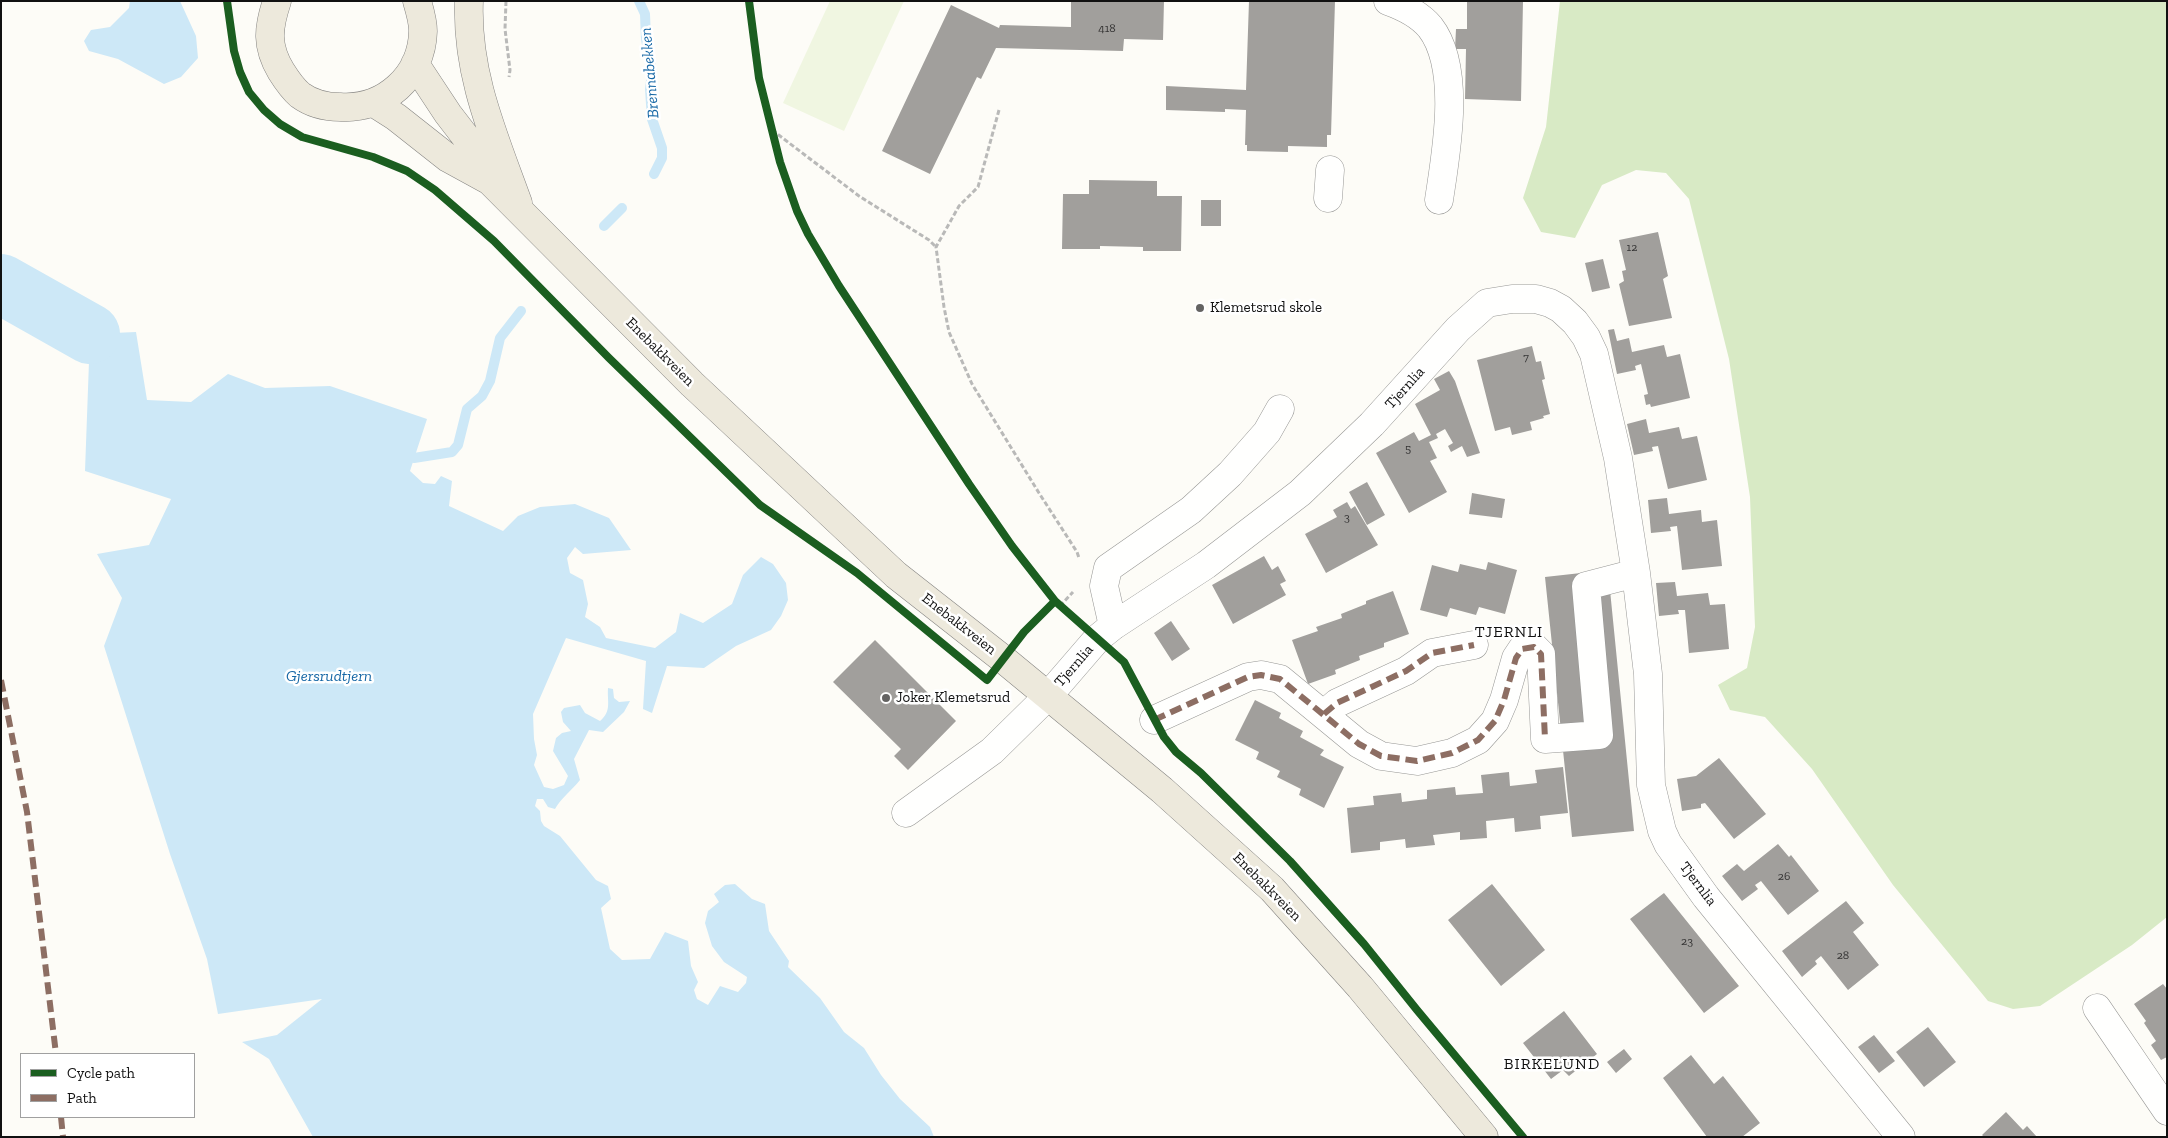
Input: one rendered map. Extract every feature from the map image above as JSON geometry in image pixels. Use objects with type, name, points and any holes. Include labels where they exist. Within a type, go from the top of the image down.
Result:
[{"type":"main road","points":[[277,1],[271,20],[269,39],[273,57],[285,77],[300,95],[325,106],[350,108],[374,103],[400,87],[415,64],[423,32],[417,1]]},
{"type":"main road","points":[[469,1],[468,36],[473,68],[480,96],[521,211]]},
{"type":"main road","name":"Enebakkveien","points":[[415,64],[448,114],[468,140],[490,180],[692,384],[896,575],[1162,790],[1272,889],[1360,987],[1484,1137]]},
{"type":"main road","name":"Enebakkveien","points":[[374,103],[448,158],[490,180]]},
{"type":"street","points":[[1388,1],[1414,14],[1429,26],[1440,44],[1446,69],[1449,102],[1447,143],[1439,200]]},
{"type":"street","points":[[1328,198],[1330,170]]},
{"type":"street","name":"Tjernlia","points":[[906,813],[992,751],[1048,696],[1106,632],[1206,565],[1300,493],[1372,424],[1468,319],[1487,303],[1498,300],[1536,299],[1550,303],[1561,309],[1575,322],[1586,337],[1594,354],[1618,458],[1636,573],[1649,693],[1651,785],[1662,831],[1668,844],[1706,897],[1901,1137]]},
{"type":"street","points":[[1106,632],[1104,586],[1108,568],[1191,510],[1230,474],[1267,432],[1280,409]]},
{"type":"street","points":[[1154,720],[1248,677],[1261,675],[1280,679],[1359,744],[1381,756],[1417,761],[1452,753],[1478,740],[1495,721],[1504,700],[1516,658],[1522,649],[1534,646],[1541,654],[1545,739],[1599,735],[1586,586],[1636,573]]},
{"type":"street","points":[[1324,714],[1337,703],[1406,670],[1432,653],[1474,645]]},
{"type":"street","points":[[2097,1008],[2167,1110]]},
{"type":"path","points":[[506,1],[505,29],[510,70],[506,86]]},
{"type":"path","points":[[1000,110],[978,187],[959,206],[936,247],[944,307],[949,332],[958,356],[987,410],[1077,552],[1080,560]]},
{"type":"path","points":[[770,121],[776,146]]},
{"type":"path","points":[[772,130],[859,196],[929,240],[936,247]]},
{"type":"path","points":[[1024,632],[1076,589]]},
{"type":"path","points":[[1049,594],[1058,604],[1106,632]]},
{"type":"green space","points":[[830,1],[904,1],[844,131],[783,103]]},
{"type":"green space","points":[[1560,1],[2167,1],[2167,917],[2132,945],[2040,1006],[2013,1009],[1988,1001],[1893,885],[1812,769],[1765,717],[1730,710],[1718,685],[1747,668],[1755,627],[1750,497],[1729,359],[1689,199],[1666,173],[1636,170],[1602,185],[1575,238],[1541,232],[1523,198],[1546,127]]},
{"type":"water","points":[[130,1],[180,1],[196,36],[198,58],[181,77],[164,84],[118,59],[89,51],[84,41],[91,30],[110,27],[129,8]]},
{"type":"water","name":"Gjersrudtjern","points":[[136,332],[147,400],[191,402],[228,374],[265,388],[330,386],[427,419],[410,471],[423,483],[435,484],[441,476],[452,481],[449,506],[503,531],[518,516],[540,507],[575,504],[609,518],[631,550],[583,554],[575,547],[567,558],[570,573],[583,580],[588,604],[585,617],[600,627],[606,638],[655,648],[676,632],[680,613],[703,623],[732,604],[743,575],[761,557],[773,564],[786,583],[788,600],[781,616],[771,630],[736,646],[704,668],[667,666],[652,713],[643,709],[646,661],[566,638],[533,714],[537,755],[534,765],[544,787],[553,789],[564,785],[568,776],[553,751],[556,738],[562,733],[571,731],[563,722],[561,712],[564,708],[580,705],[585,713],[600,721],[608,710],[608,688],[613,689],[614,698],[619,702],[630,701],[624,712],[603,732],[589,730],[574,759],[580,780],[555,809],[548,807],[543,799],[537,799],[535,806],[540,811],[541,821],[544,826],[560,836],[596,880],[608,886],[611,899],[601,908],[610,949],[622,960],[650,959],[665,932],[688,941],[691,966],[698,982],[694,990],[697,999],[708,1005],[720,986],[738,992],[746,983],[747,977],[724,962],[712,946],[705,923],[708,911],[719,902],[714,894],[725,885],[735,884],[752,899],[765,904],[769,931],[789,961],[788,967],[820,998],[844,1032],[864,1048],[881,1075],[900,1099],[930,1127],[934,1137],[313,1137],[269,1059],[242,1042],[277,1035],[322,999],[218,1014],[207,959],[170,854],[104,646],[122,598],[97,554],[149,545],[171,499],[85,471],[90,334]]},
{"type":"building","points":[[1071,1],[1164,1],[1163,40],[1124,39],[1123,51],[996,48],[981,79],[977,77],[930,174],[882,151],[951,5],[999,28],[1000,25],[1071,27]]},
{"type":"building","points":[[1249,1],[1335,1],[1331,135],[1327,135],[1327,147],[1288,146],[1288,152],[1247,151],[1247,145],[1245,145],[1246,110],[1225,109],[1225,112],[1166,110],[1166,86],[1246,90]]},
{"type":"building","points":[[1467,1],[1523,1],[1521,101],[1465,99],[1466,49],[1455,49],[1456,29],[1467,29]]},
{"type":"building","points":[[1089,180],[1157,181],[1157,196],[1182,196],[1181,251],[1143,251],[1143,247],[1100,246],[1100,249],[1062,249],[1063,194],[1089,194]]},
{"type":"building","points":[[1201,200],[1221,200],[1221,226],[1201,226]]},
{"type":"building","points":[[1658,232],[1668,276],[1663,279],[1672,318],[1629,326],[1619,284],[1624,281],[1622,271],[1626,270],[1619,240]]},
{"type":"building","points":[[1603,259],[1610,288],[1592,292],[1585,263]]},
{"type":"building","points":[[1614,329],[1617,341],[1629,338],[1632,352],[1664,345],[1667,357],[1680,354],[1690,398],[1651,407],[1650,404],[1646,405],[1644,395],[1648,394],[1641,364],[1635,366],[1636,370],[1617,374],[1608,330]]},
{"type":"building","points":[[1532,346],[1536,362],[1541,361],[1545,379],[1542,380],[1550,414],[1530,422],[1532,430],[1512,435],[1510,427],[1495,431],[1477,360]]},
{"type":"building","points":[[1449,371],[1455,381],[1480,453],[1467,457],[1462,446],[1451,452],[1448,446],[1453,443],[1445,429],[1436,434],[1438,438],[1429,442],[1437,458],[1430,461],[1447,492],[1409,513],[1376,453],[1414,432],[1419,441],[1431,435],[1415,404],[1440,390],[1434,379]]},
{"type":"building","points":[[1646,419],[1649,433],[1679,427],[1682,439],[1697,436],[1707,480],[1668,489],[1658,446],[1652,447],[1653,451],[1634,455],[1627,424]]},
{"type":"building","points":[[1367,482],[1385,515],[1367,525],[1349,492]]},
{"type":"building","points":[[1472,493],[1505,499],[1502,518],[1469,514]]},
{"type":"building","points":[[1667,498],[1669,514],[1701,510],[1702,522],[1717,520],[1722,566],[1682,570],[1677,526],[1670,527],[1671,531],[1651,533],[1648,500]]},
{"type":"building","points":[[1347,502],[1351,509],[1355,506],[1378,545],[1326,573],[1305,534],[1337,517],[1333,510]]},
{"type":"building","points":[[1264,556],[1272,570],[1278,566],[1286,581],[1280,584],[1286,595],[1233,624],[1212,585]]},
{"type":"building","points":[[1488,562],[1517,570],[1505,614],[1479,607],[1476,615],[1450,608],[1447,617],[1420,610],[1432,565],[1458,572],[1460,564],[1486,570]]},
{"type":"building","points":[[1608,570],[1634,831],[1572,837],[1545,577]]},
{"type":"building","points":[[1675,582],[1677,596],[1708,593],[1710,605],[1725,604],[1729,649],[1689,653],[1685,610],[1678,610],[1679,614],[1659,616],[1656,583]]},
{"type":"building","points":[[1393,591],[1409,634],[1384,643],[1384,647],[1359,656],[1360,660],[1335,670],[1336,674],[1308,684],[1292,640],[1318,631],[1316,627],[1342,618],[1341,614],[1366,604],[1366,601]]},
{"type":"building","points":[[1171,621],[1190,649],[1172,661],[1154,633]]},
{"type":"building","points":[[875,640],[956,721],[908,770],[894,756],[901,749],[833,682]]},
{"type":"building","points":[[1255,700],[1281,713],[1279,718],[1303,731],[1300,737],[1324,750],[1320,755],[1344,767],[1324,808],[1299,795],[1301,789],[1277,777],[1280,771],[1256,759],[1259,752],[1235,740]]},
{"type":"building","points":[[1719,758],[1766,814],[1734,839],[1705,803],[1701,804],[1701,808],[1682,811],[1677,779],[1696,776]]},
{"type":"building","points":[[1563,767],[1568,813],[1540,816],[1541,829],[1515,832],[1514,818],[1486,821],[1487,838],[1460,840],[1460,832],[1433,835],[1435,845],[1406,848],[1405,839],[1380,842],[1380,850],[1351,853],[1347,808],[1374,805],[1373,796],[1401,793],[1402,802],[1427,799],[1427,790],[1455,787],[1456,795],[1483,793],[1481,775],[1509,772],[1510,786],[1537,783],[1535,770]]},
{"type":"building","points":[[1778,844],[1789,857],[1791,855],[1819,891],[1788,915],[1761,881],[1755,885],[1758,889],[1742,901],[1722,876],[1737,864],[1744,871]]},
{"type":"building","points":[[1492,884],[1545,950],[1501,986],[1448,920]]},
{"type":"building","points":[[1664,893],[1739,986],[1704,1013],[1630,919]]},
{"type":"building","points":[[1846,901],[1864,923],[1853,932],[1879,965],[1848,990],[1821,956],[1815,961],[1817,964],[1802,977],[1782,951]]},
{"type":"building","points":[[2163,984],[2167,989],[2167,1057],[2161,1060],[2151,1045],[2156,1041],[2144,1023],[2146,1021],[2134,1004]]},
{"type":"building","points":[[1564,1011],[1597,1054],[1569,1076],[1563,1070],[1551,1079],[1523,1043]]},
{"type":"building","points":[[1928,1027],[1956,1062],[1924,1087],[1896,1052]]},
{"type":"building","points":[[1874,1035],[1895,1061],[1879,1073],[1858,1047]]},
{"type":"building","points":[[1624,1049],[1632,1059],[1616,1073],[1607,1062]]},
{"type":"building","points":[[1691,1055],[1714,1084],[1723,1076],[1760,1123],[1742,1137],[1707,1137],[1663,1078]]},
{"type":"building","points":[[2006,1112],[2023,1130],[2027,1126],[2037,1137],[1984,1137],[1982,1135]]},
{"type":"waterway","name":"Brennabekken","points":[[639,1],[645,14],[646,39],[652,73],[650,89],[652,119],[662,148],[662,158],[654,174]]},
{"type":"waterway","points":[[604,226],[622,208]]},
{"type":"waterway","points":[[1,284],[90,334]]},
{"type":"waterway","points":[[414,458],[452,452],[458,445],[467,409],[482,396],[490,381],[500,338],[521,311]]},
{"type":"marked path","points":[[1324,714],[1337,703],[1406,671],[1432,653],[1474,645]]},
{"type":"marked path","points":[[1154,720],[1248,677],[1261,675],[1280,679],[1359,744],[1381,756],[1417,761],[1452,753],[1478,740],[1495,721],[1504,700],[1516,658],[1522,649],[1534,647],[1541,654],[1545,739]]},
{"type":"marked path","points":[[1,680],[27,812],[56,1053]]},
{"type":"marked path","points":[[61,1118],[63,1137]]},
{"type":"cycle path","points":[[227,1],[234,51],[240,72],[249,92],[264,110],[280,124],[302,137],[373,157],[407,171],[435,190],[494,241],[609,358],[760,505],[857,573],[987,680],[1024,632],[1055,601]]},
{"type":"cycle path","points":[[749,1],[759,78],[780,162],[797,211],[808,234],[839,286],[969,484],[1012,546],[1055,601],[1124,662],[1164,737],[1176,752],[1201,773],[1290,861],[1364,944],[1523,1137]]},
{"type":"place","name":"Klemetsrud skole","points":[[1200,308]]},
{"type":"place","name":"Joker Klemetsrud","points":[[886,698]]},
{"type":"district","name":"TJERNLI","points":[[1509,632]]},
{"type":"district","name":"BIRKELUND","points":[[1552,1064]]}]
